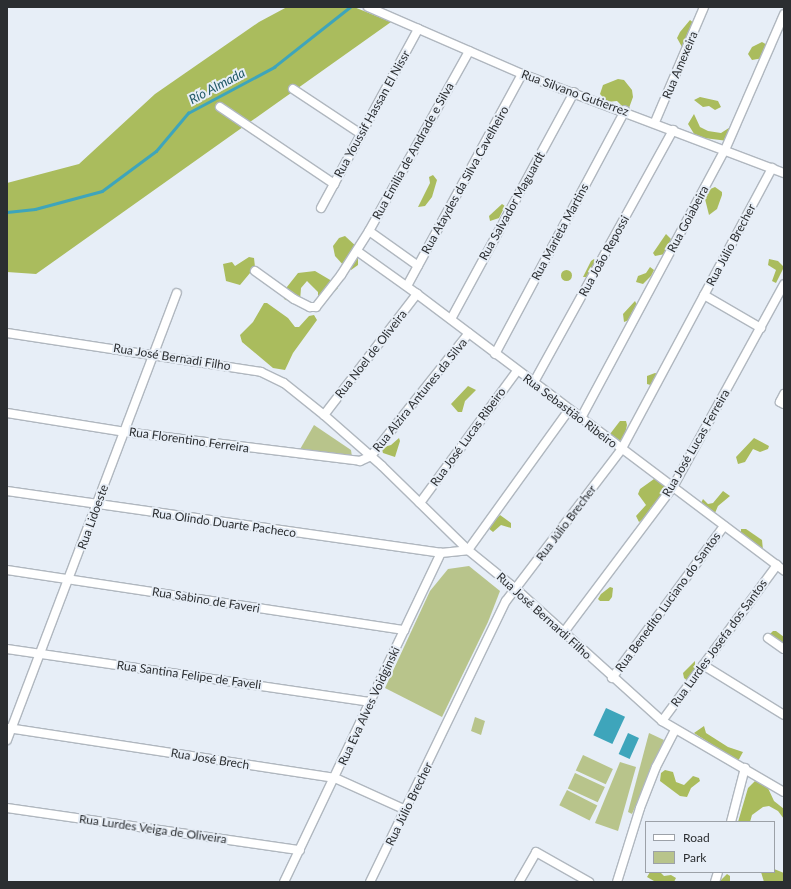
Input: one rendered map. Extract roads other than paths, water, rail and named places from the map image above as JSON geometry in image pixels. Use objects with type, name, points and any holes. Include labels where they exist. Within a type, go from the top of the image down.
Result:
[{"type":"street","name":"Rua Silvano Gutierrez","points":[[368,7],[522,74],[655,122],[784,173]]},
{"type":"street","name":"Rua Amexeira","points":[[655,122],[704,7]]},
{"type":"street","name":"Rua Goiabeira","points":[[581,418],[725,150],[784,14]]},
{"type":"street","name":"Rua Youssif Hassan El Nissr","points":[[220,107],[334,184],[418,29]]},
{"type":"street","name":"Rua Emilia de Andrade e Silva","points":[[255,270],[294,299],[310,307],[316,307],[357,251],[369,231],[469,51]]},
{"type":"street","name":"Rua Ataydes da Silva Cavelheiro","points":[[407,286],[522,74]]},
{"type":"street","points":[[293,89],[361,134]]},
{"type":"street","name":"Rua Salvador Maguardt","points":[[450,319],[574,92]]},
{"type":"street","name":"Rua Marieta Martins","points":[[495,354],[625,111]]},
{"type":"street","name":"Rua João Repossi","points":[[534,382],[673,130]]},
{"type":"street","name":"Rua Júlio Brecher","points":[[370,882],[506,601],[621,450],[772,168]]},
{"type":"street","points":[[321,208],[334,184]]},
{"type":"street","points":[[369,231],[418,266]]},
{"type":"street","name":"Rua Sebastião Ribeiro","points":[[357,251],[407,286],[621,450],[673,487],[784,571]]},
{"type":"street","name":"Rua José Lucas Ferreira","points":[[564,632],[673,487],[762,328],[784,284]]},
{"type":"street","name":"Rua Lidoeste","points":[[7,740],[9,728],[70,579],[177,292]]},
{"type":"street","name":"Rua Noel de Oliveira","points":[[324,415],[417,294]]},
{"type":"street","points":[[704,295],[762,328]]},
{"type":"street","name":"Rua José Bernadi Filho","points":[[7,333],[155,354],[261,372],[284,383],[324,415]]},
{"type":"street","name":"Rua Alzira Antunes da Silva","points":[[371,456],[469,334]]},
{"type":"street","name":"Rua José Lucas Ribeiro","points":[[420,503],[517,371]]},
{"type":"street","points":[[782,403],[784,394]]},
{"type":"street","points":[[441,553],[468,550],[569,410]]},
{"type":"street","name":"Rua Florentino Ferreira","points":[[7,413],[125,432],[353,462],[371,456]]},
{"type":"street","name":"Rua José Bernardi Filho","points":[[324,415],[371,456],[468,550],[516,589],[612,678],[662,721],[675,730],[745,768],[784,792]]},
{"type":"street","name":"Rua Olindo Duarte Pacheco","points":[[7,492],[441,553]]},
{"type":"street","name":"Rua Benedito Luciano do Santos","points":[[612,678],[724,526]]},
{"type":"street","name":"Rua Eva Alves Voidginski","points":[[284,882],[335,778],[441,553]]},
{"type":"street","name":"Rua Lurdes Josefa dos Santos","points":[[662,721],[777,565]]},
{"type":"street","name":"Rua Sabino de Faveri","points":[[7,570],[405,630]]},
{"type":"street","points":[[768,638],[784,649]]},
{"type":"street","name":"Rua Santina Felipe de Faveli","points":[[7,649],[371,702]]},
{"type":"street","points":[[703,665],[784,715]]},
{"type":"street","name":"Rua José Brech","points":[[9,728],[335,778],[406,810]]},
{"type":"street","points":[[618,882],[640,808],[656,768],[675,730]]},
{"type":"street","points":[[731,821],[745,768]]},
{"type":"street","name":"Rua Lurdes Veiga de Oliveira","points":[[7,808],[300,850]]},
{"type":"street","points":[[519,882],[536,852],[589,882]]},
{"type":"water","points":[[606,708],[625,717],[612,744],[593,735]]},
{"type":"water","points":[[628,733],[639,738],[630,759],[619,754]]},
{"type":"waterway","name":"Río Almada","points":[[7,212],[35,209],[102,191],[156,151],[188,113],[274,67],[350,7]]}]
